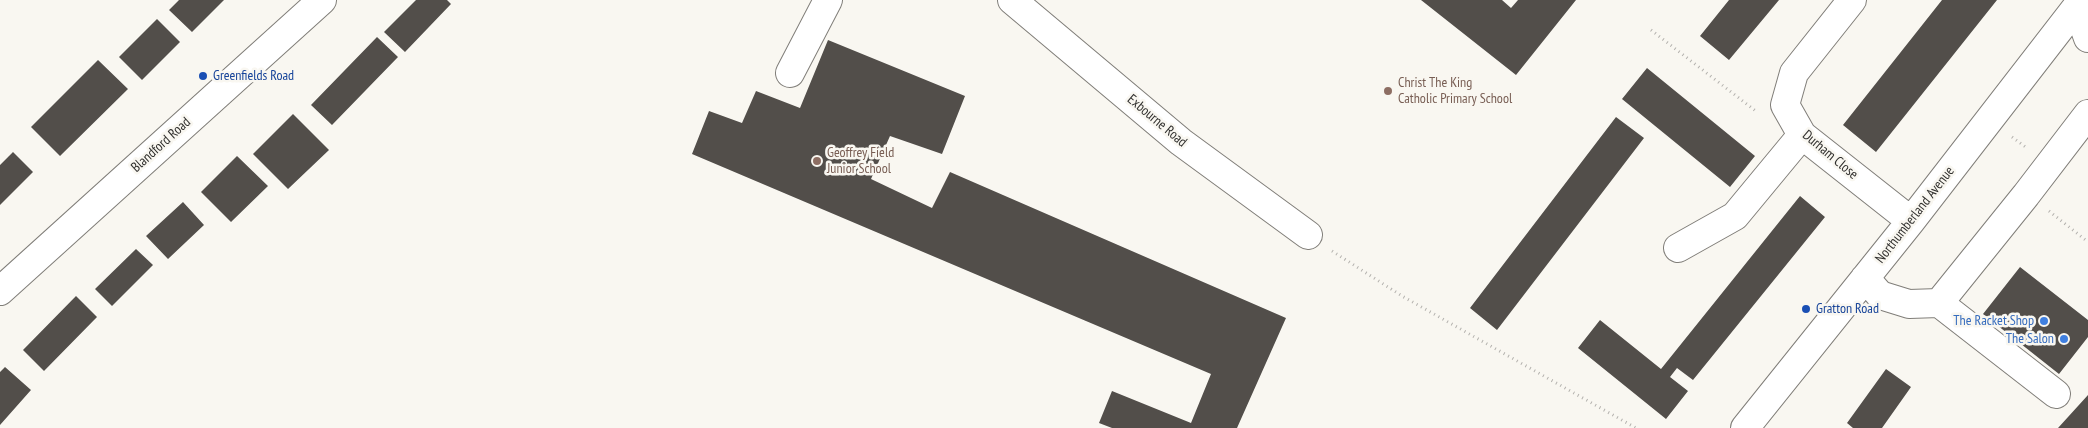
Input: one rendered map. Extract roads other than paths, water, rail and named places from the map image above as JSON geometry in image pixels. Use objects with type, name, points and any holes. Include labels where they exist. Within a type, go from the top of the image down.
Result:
[{"type":"street","name":"Blandford Road","points":[[0,291],[322,0]]},
{"type":"street","points":[[790,73],[828,0]]},
{"type":"street","name":"Durham Close","points":[[1852,0],[1794,73],[1785,105],[1802,135],[1911,221]]},
{"type":"street","name":"Exbourne Road","points":[[1022,3],[1181,142],[1308,235]]},
{"type":"street","points":[[2080,4],[2088,38]]},
{"type":"street","name":"Northumberland Avenue","points":[[1745,428],[1866,278],[2080,4]]},
{"type":"street","points":[[1938,303],[2026,195],[2088,114]]},
{"type":"street","points":[[1678,248],[1735,216],[1802,135]]},
{"type":"street","points":[[1866,278],[1880,295],[1909,304],[1938,303],[2056,394]]},
{"type":"place","name":"Greenfields Road","points":[[203,76]]},
{"type":"place","name":"Christ The King Catholic Primary School","points":[[1388,91]]},
{"type":"place","name":"Geoffrey Field Junior School","points":[[817,161]]},
{"type":"place","name":"Gratton Road","points":[[1806,309]]},
{"type":"place","name":"The Racket Shop","points":[[2044,321]]},
{"type":"place","name":"The Salon","points":[[2064,339]]}]
